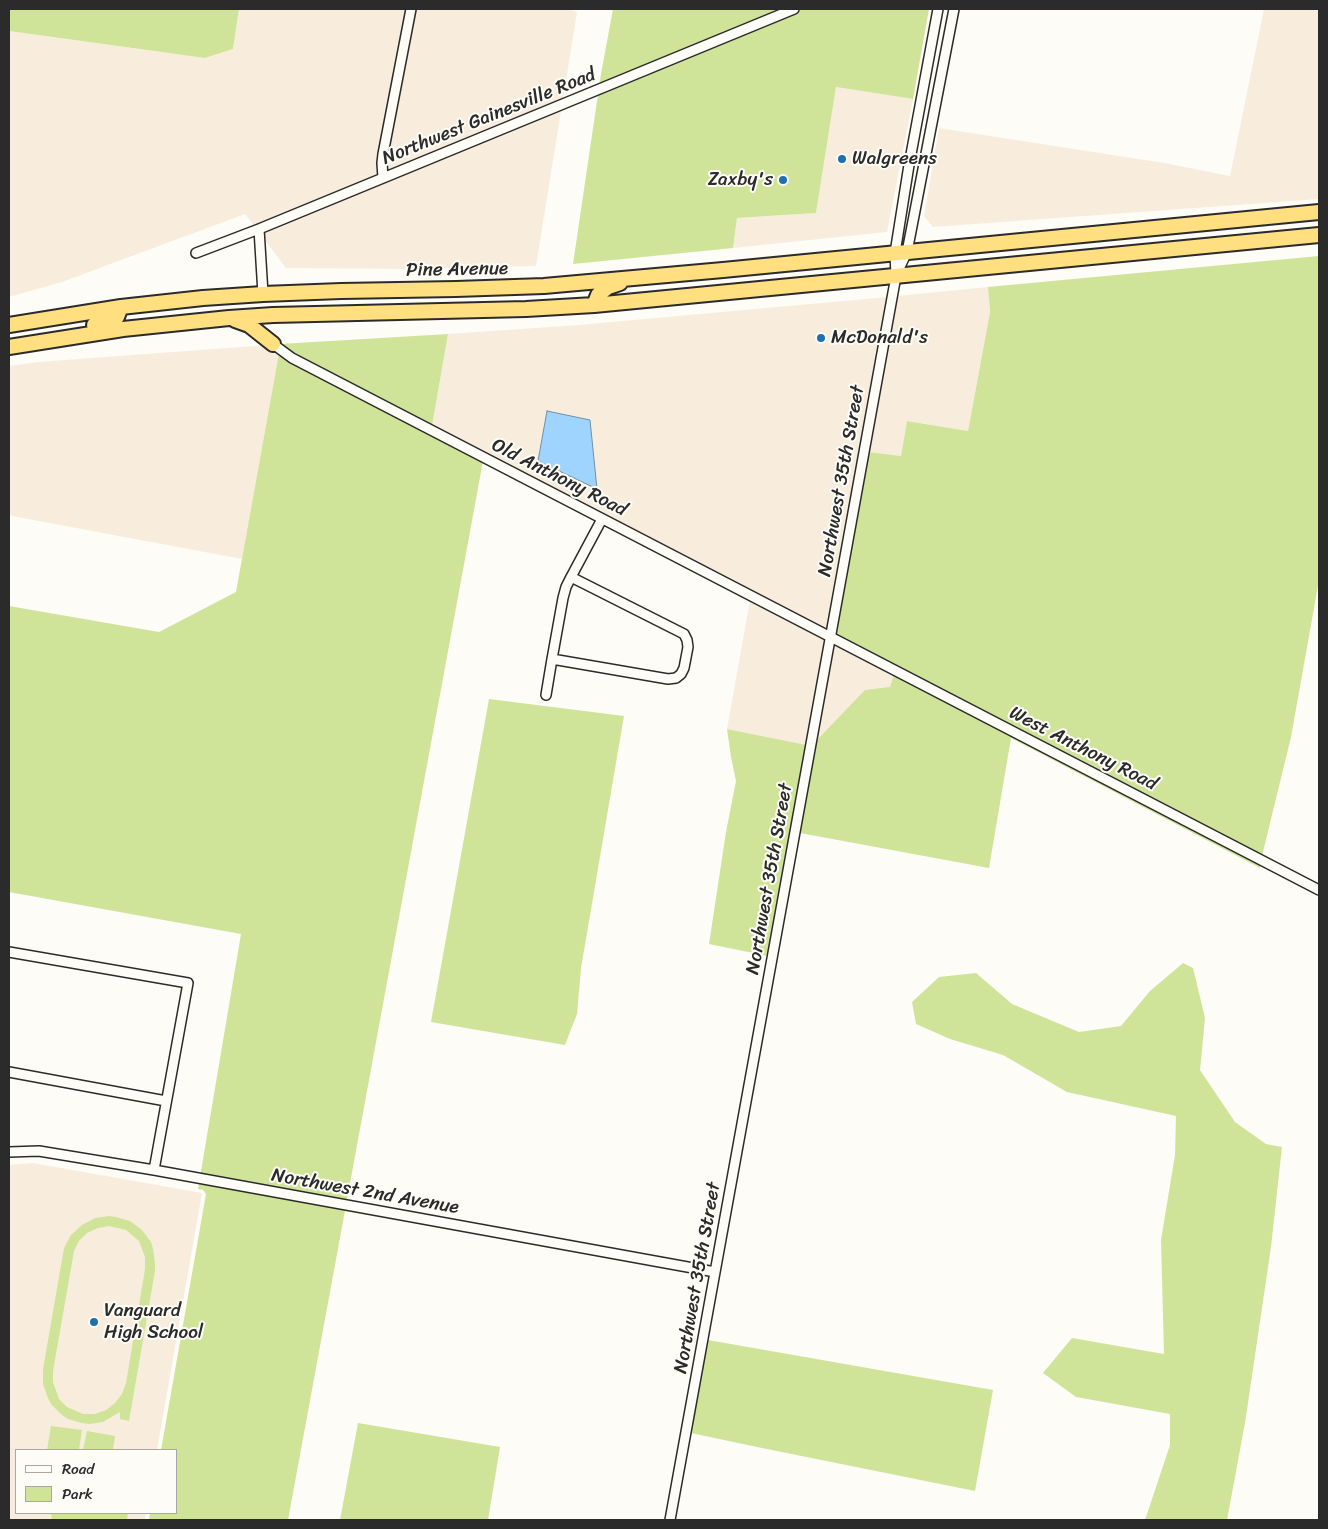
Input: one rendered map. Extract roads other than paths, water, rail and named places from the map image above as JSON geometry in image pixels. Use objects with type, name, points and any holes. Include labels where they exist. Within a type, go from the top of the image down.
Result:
[{"type":"highway","name":"Pine Avenue","points":[[9,325],[121,307],[203,298],[263,294],[544,286],[1319,212]]},
{"type":"highway","points":[[1250,218],[1252,241]]},
{"type":"highway","points":[[9,346],[130,328],[229,318],[273,315],[526,310],[594,305],[1319,235]]},
{"type":"highway","points":[[594,305],[598,295],[608,287],[638,278]]},
{"type":"highway","points":[[229,318],[250,310],[260,302],[263,294]]},
{"type":"highway","points":[[130,328],[131,317],[140,311],[192,306],[200,303],[203,298]]},
{"type":"highway","points":[[9,346],[20,338],[109,323],[117,317],[121,307]]},
{"type":"highway","points":[[273,315],[267,330],[273,344]]},
{"type":"highway","points":[[229,318],[249,325],[273,344]]},
{"type":"street","points":[[383,178],[383,154],[411,9]]},
{"type":"street","name":"Northwest Gainesville Road","points":[[196,253],[259,229],[794,9]]},
{"type":"street","name":"Northwest 35th Street","points":[[901,253],[909,165],[938,9]]},
{"type":"street","name":"Northwest 35th Street","points":[[670,1520],[896,276],[954,9]]},
{"type":"street","points":[[259,229],[263,294]]},
{"type":"street","name":"Old Anthony Road","points":[[273,344],[292,358],[831,637]]},
{"type":"street","points":[[546,695],[563,598],[571,577],[602,519]]},
{"type":"street","points":[[552,659],[668,678],[676,678],[684,668],[688,647],[684,634],[571,577]]},
{"type":"street","name":"West Anthony Road","points":[[831,637],[1319,890]]},
{"type":"street","points":[[9,952],[188,983],[154,1170]]},
{"type":"street","points":[[9,1072],[166,1101]]},
{"type":"street","name":"Northwest 2nd Avenue","points":[[9,1152],[39,1152],[154,1170],[715,1272]]},
{"type":"water","points":[[547,411],[590,420],[597,489],[538,461]]},
{"type":"place","name":"Walgreens","points":[[842,159]]},
{"type":"place","name":"Zaxby's","points":[[783,180]]},
{"type":"place","name":"McDonald's","points":[[821,338]]},
{"type":"place","name":"Vanguard High School","points":[[94,1322]]}]
